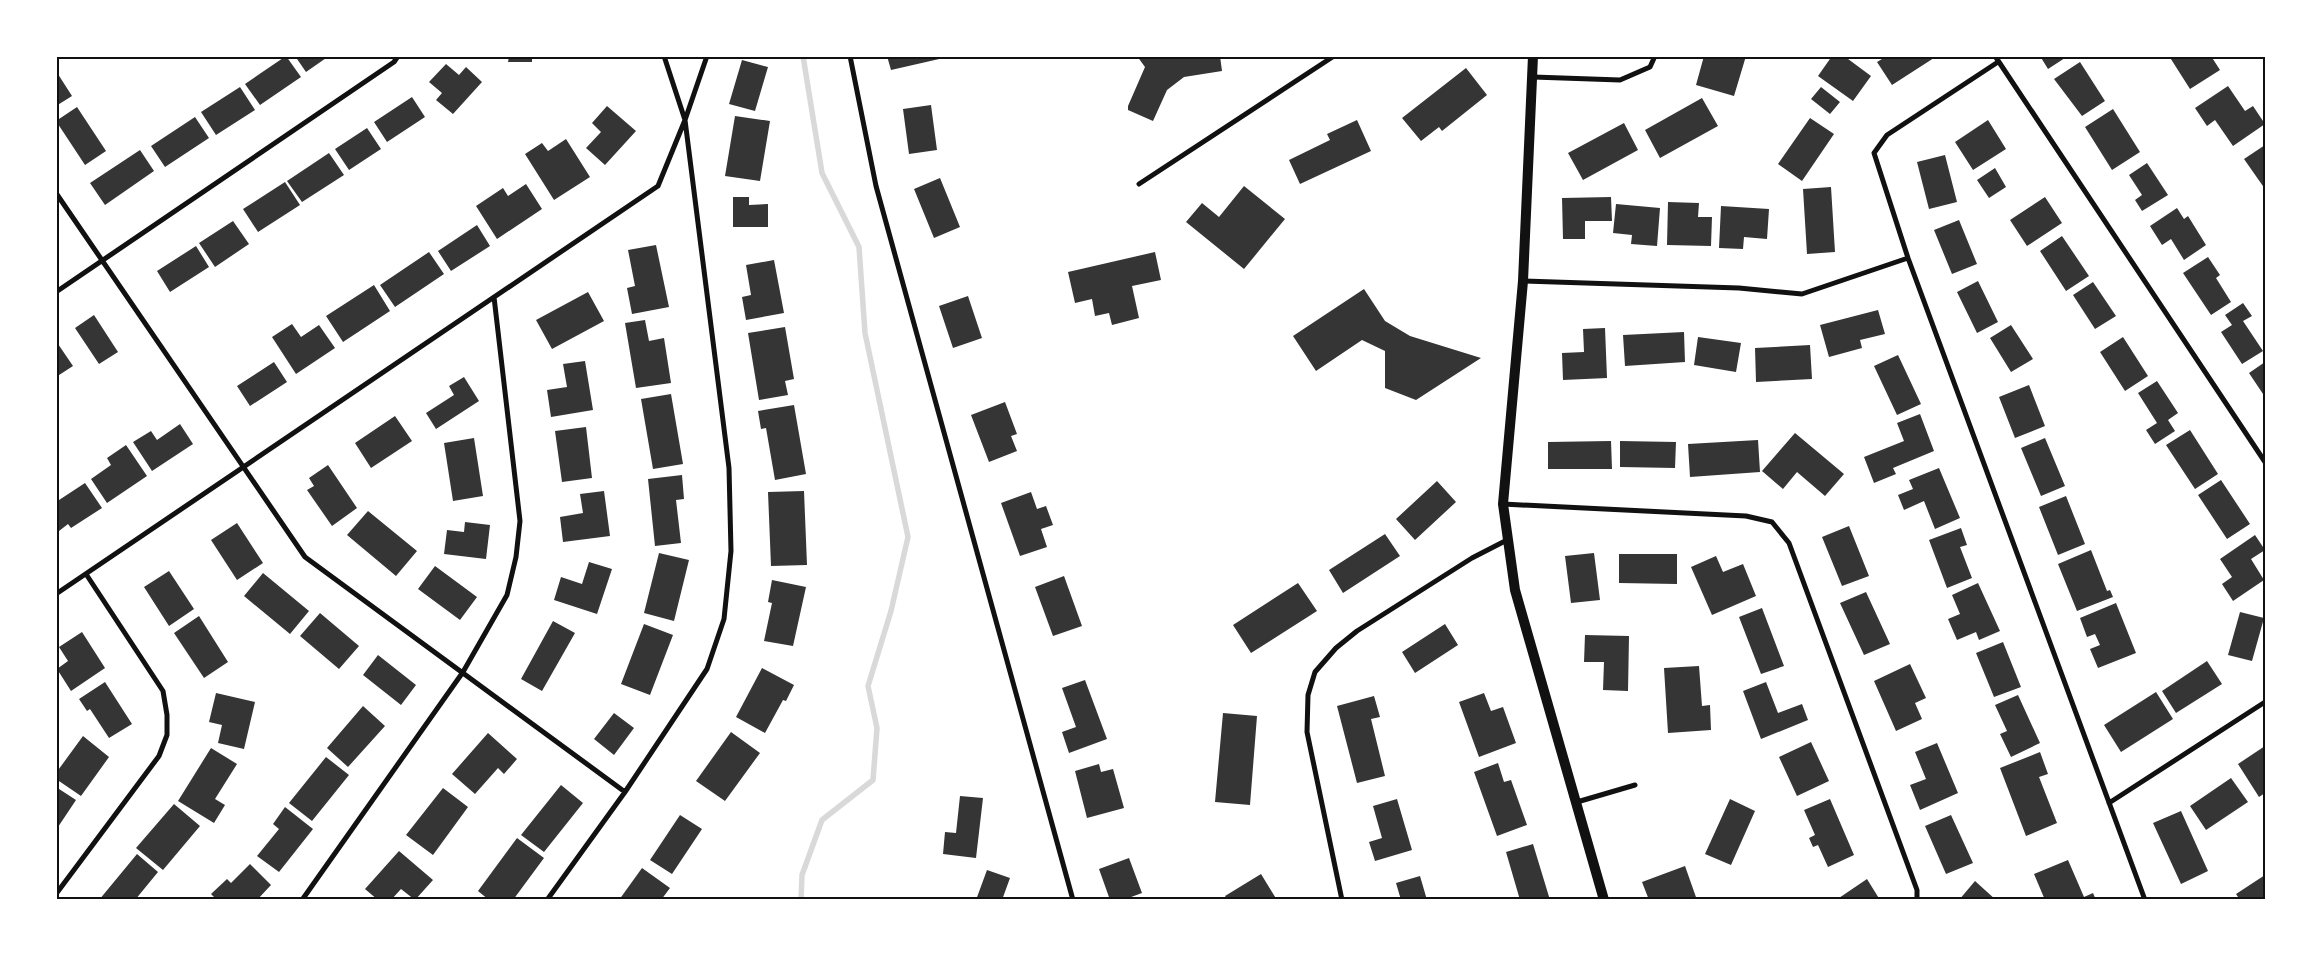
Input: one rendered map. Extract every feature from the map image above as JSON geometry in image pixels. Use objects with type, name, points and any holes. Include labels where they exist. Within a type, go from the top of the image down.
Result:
[{"type":"main road","points":[[1534,56],[1523,281],[1503,504],[1515,590],[1604,900]]},
{"type":"street","points":[[56,292],[394,62],[398,56]]},
{"type":"street","points":[[547,900],[625,792],[707,669],[724,619],[731,551],[729,468],[685,120],[664,56]]},
{"type":"street","points":[[56,594],[658,186],[685,120],[707,56]]},
{"type":"street","points":[[850,56],[876,186],[1073,900]]},
{"type":"street","points":[[1139,184],[1334,56]]},
{"type":"street","points":[[1533,77],[1620,80],[1650,67],[1656,56]]},
{"type":"street","points":[[1995,56],[2265,462]]},
{"type":"street","points":[[1998,62],[1887,136],[1874,153],[1908,258],[2145,900]]},
{"type":"street","points":[[56,193],[306,557],[625,792]]},
{"type":"street","points":[[1523,281],[1739,288],[1802,294],[1908,258]]},
{"type":"street","points":[[302,900],[463,672],[507,595],[516,557],[520,521],[494,297]]},
{"type":"street","points":[[1503,504],[1746,516],[1772,522],[1789,543],[1917,890],[1917,900]]},
{"type":"street","points":[[1342,900],[1307,732],[1308,694],[1315,672],[1336,648],[1357,632],[1472,558],[1509,539]]},
{"type":"street","points":[[56,894],[159,756],[167,735],[167,714],[163,690],[86,574]]},
{"type":"street","points":[[2109,803],[2265,702]]},
{"type":"street","points":[[1577,802],[1635,785]]},
{"type":"building","points":[[286,56],[301,77],[260,105],[245,84]]},
{"type":"building","points":[[295,56],[329,56],[306,72]]},
{"type":"building","points":[[509,56],[532,56],[532,62],[508,62]]},
{"type":"building","points":[[887,56],[948,56],[948,57],[891,70]]},
{"type":"building","points":[[1137,56],[1220,56],[1222,71],[1184,77],[1167,90],[1153,121],[1128,110],[1145,67]]},
{"type":"building","points":[[1704,56],[1714,59],[1715,56],[1746,56],[1734,96],[1696,85]]},
{"type":"building","points":[[1832,56],[1844,56],[1871,76],[1853,101],[1818,76]]},
{"type":"building","points":[[1887,56],[1937,56],[1892,85],[1877,62]]},
{"type":"building","points":[[2040,56],[2068,56],[2048,69]]},
{"type":"building","points":[[2169,56],[2211,56],[2220,70],[2190,89]]},
{"type":"building","points":[[742,60],[768,67],[755,111],[729,104]]},
{"type":"building","points":[[2080,62],[2105,101],[2082,116],[2054,79]]},
{"type":"building","points":[[446,64],[459,75],[466,67],[482,82],[453,114],[436,100],[442,93],[429,82]]},
{"type":"building","points":[[1466,68],[1487,95],[1442,131],[1439,127],[1421,141],[1402,118]]},
{"type":"building","points":[[56,71],[72,96],[56,106]]},
{"type":"building","points":[[2228,86],[2245,111],[2253,106],[2265,124],[2233,146],[2215,120],[2207,126],[2195,108]]},
{"type":"building","points":[[240,87],[255,110],[216,135],[201,112]]},
{"type":"building","points":[[1821,87],[1840,102],[1830,114],[1811,99]]},
{"type":"building","points":[[412,97],[425,117],[387,142],[374,122]]},
{"type":"building","points":[[1702,98],[1718,126],[1660,158],[1645,130]]},
{"type":"building","points":[[931,105],[937,150],[909,154],[903,109]]},
{"type":"building","points":[[607,106],[636,131],[605,165],[586,148],[601,132],[592,123]]},
{"type":"building","points":[[77,107],[106,151],[85,165],[56,121]]},
{"type":"building","points":[[2113,109],[2140,152],[2112,170],[2085,127]]},
{"type":"building","points":[[735,116],[770,121],[760,181],[725,176]]},
{"type":"building","points":[[195,117],[209,138],[165,167],[151,146]]},
{"type":"building","points":[[1810,118],[1834,134],[1802,181],[1778,164]]},
{"type":"building","points":[[1357,120],[1371,151],[1300,184],[1289,160],[1330,140],[1327,134]]},
{"type":"building","points":[[1988,120],[2006,149],[1973,170],[1955,142]]},
{"type":"building","points":[[1624,123],[1638,150],[1583,180],[1568,153]]},
{"type":"building","points":[[367,128],[381,149],[349,170],[335,149]]},
{"type":"building","points":[[566,139],[590,177],[554,200],[525,154],[542,143],[548,151]]},
{"type":"building","points":[[2265,145],[2265,189],[2244,159]]},
{"type":"building","points":[[140,150],[154,171],[105,205],[90,183]]},
{"type":"building","points":[[329,153],[344,175],[302,202],[287,181]]},
{"type":"building","points":[[1945,155],[1957,202],[1929,209],[1917,162]]},
{"type":"building","points":[[2147,163],[2168,195],[2142,211],[2135,200],[2142,195],[2129,175]]},
{"type":"building","points":[[1995,168],[2006,187],[1989,198],[1977,180]]},
{"type":"building","points":[[940,178],[960,227],[934,238],[914,189]]},
{"type":"building","points":[[285,182],[300,205],[258,232],[243,209]]},
{"type":"building","points":[[526,184],[542,209],[497,239],[476,206],[503,188],[508,196]]},
{"type":"building","points":[[1244,186],[1285,219],[1244,269],[1186,222],[1202,203],[1219,217]]},
{"type":"building","points":[[1831,187],[1835,252],[1807,254],[1803,189]]},
{"type":"building","points":[[733,197],[749,197],[749,205],[768,204],[768,227],[733,227]]},
{"type":"building","points":[[1611,197],[1612,221],[1585,221],[1585,239],[1563,239],[1562,198]]},
{"type":"building","points":[[2045,197],[2062,223],[2027,246],[2010,220]]},
{"type":"building","points":[[1668,202],[1699,203],[1698,217],[1712,217],[1711,246],[1667,245]]},
{"type":"building","points":[[1616,204],[1660,208],[1657,246],[1631,244],[1632,235],[1613,233]]},
{"type":"building","points":[[1721,206],[1769,209],[1767,239],[1744,237],[1743,249],[1719,248]]},
{"type":"building","points":[[2177,208],[2184,219],[2188,216],[2206,245],[2184,260],[2171,239],[2162,245],[2150,226]]},
{"type":"building","points":[[1959,220],[1977,264],[1952,274],[1934,230]]},
{"type":"building","points":[[233,221],[249,244],[215,267],[199,243]]},
{"type":"building","points":[[477,225],[490,246],[451,271],[438,251]]},
{"type":"building","points":[[2062,236],[2089,276],[2066,291],[2040,251]]},
{"type":"building","points":[[656,245],[669,307],[632,314],[627,288],[635,286],[628,250]]},
{"type":"building","points":[[196,246],[209,267],[170,292],[157,271]]},
{"type":"building","points":[[429,252],[444,274],[395,307],[380,285]]},
{"type":"building","points":[[1155,252],[1161,280],[1132,286],[1139,318],[1112,325],[1109,313],[1095,316],[1092,299],[1075,303],[1068,272]]},
{"type":"building","points":[[2208,257],[2220,275],[2216,278],[2231,302],[2211,315],[2183,273]]},
{"type":"building","points":[[774,260],[784,313],[746,320],[742,297],[751,295],[746,265]]},
{"type":"building","points":[[1978,281],[1998,322],[1977,333],[1957,292]]},
{"type":"building","points":[[2093,282],[2116,316],[2095,329],[2073,295]]},
{"type":"building","points":[[374,285],[390,311],[343,342],[326,316]]},
{"type":"building","points":[[1364,289],[1385,321],[1410,336],[1481,358],[1416,400],[1385,388],[1385,351],[1362,340],[1316,371],[1293,336]]},
{"type":"building","points":[[588,292],[604,321],[552,349],[536,320]]},
{"type":"building","points":[[968,296],[982,338],[953,348],[939,306]]},
{"type":"building","points":[[2243,303],[2252,316],[2243,321],[2263,351],[2242,364],[2221,332],[2232,325],[2225,315]]},
{"type":"building","points":[[1878,310],[1885,334],[1860,340],[1862,348],[1829,357],[1820,325]]},
{"type":"building","points":[[94,315],[118,352],[99,364],[75,328]]},
{"type":"building","points":[[645,320],[649,341],[664,338],[671,383],[636,388],[625,323]]},
{"type":"building","points":[[292,324],[301,337],[319,325],[335,348],[296,374],[272,337]]},
{"type":"building","points":[[2011,325],[2033,359],[2011,372],[1990,338]]},
{"type":"building","points":[[785,327],[794,379],[785,381],[788,395],[759,400],[748,333]]},
{"type":"building","points":[[1605,328],[1607,378],[1563,380],[1562,353],[1584,352],[1583,329]]},
{"type":"building","points":[[1684,332],[1685,362],[1625,366],[1623,335]]},
{"type":"building","points":[[1698,337],[1741,343],[1736,372],[1694,365]]},
{"type":"building","points":[[2123,337],[2148,376],[2125,391],[2100,352]]},
{"type":"building","points":[[56,341],[73,366],[56,377]]},
{"type":"building","points":[[1810,345],[1812,379],[1756,382],[1755,348]]},
{"type":"building","points":[[1898,355],[1921,404],[1897,415],[1874,366]]},
{"type":"building","points":[[585,361],[593,410],[551,417],[547,390],[567,387],[563,364]]},
{"type":"building","points":[[274,362],[287,382],[250,406],[237,386]]},
{"type":"building","points":[[2265,362],[2265,397],[2249,373]]},
{"type":"building","points":[[464,377],[479,401],[436,429],[426,413],[454,395],[449,386]]},
{"type":"building","points":[[2157,381],[2178,413],[2168,420],[2175,431],[2155,444],[2146,430],[2157,423],[2138,393]]},
{"type":"building","points":[[2029,385],[2045,426],[2015,438],[1999,397]]},
{"type":"building","points":[[671,394],[683,464],[653,469],[641,399]]},
{"type":"building","points":[[1005,402],[1017,434],[1011,436],[1017,451],[989,462],[971,415]]},
{"type":"building","points":[[794,405],[806,474],[775,480],[766,428],[761,429],[758,411]]},
{"type":"building","points":[[1920,414],[1934,451],[1893,468],[1896,474],[1874,483],[1864,457],[1904,441],[1897,423]]},
{"type":"building","points":[[395,416],[412,441],[371,468],[355,443]]},
{"type":"building","points":[[180,424],[193,444],[152,471],[133,442],[151,431],[157,440]]},
{"type":"building","points":[[586,427],[592,478],[562,482],[555,431]]},
{"type":"building","points":[[2190,430],[2218,474],[2195,489],[2166,445]]},
{"type":"building","points":[[1795,433],[1844,474],[1825,496],[1797,472],[1783,489],[1762,471]]},
{"type":"building","points":[[474,438],[483,496],[453,501],[444,443]]},
{"type":"building","points":[[2045,438],[2065,486],[2041,496],[2021,448]]},
{"type":"building","points":[[1758,440],[1760,472],[1690,477],[1688,444]]},
{"type":"building","points":[[1611,441],[1612,469],[1548,469],[1548,442]]},
{"type":"building","points":[[1620,441],[1676,442],[1675,468],[1620,467]]},
{"type":"building","points":[[126,445],[147,476],[107,503],[91,479],[111,465],[107,458]]},
{"type":"building","points":[[328,465],[357,508],[332,526],[307,490],[314,486],[309,478]]},
{"type":"building","points":[[1939,468],[1960,518],[1935,529],[1924,501],[1904,510],[1898,495],[1913,489],[1909,480]]},
{"type":"building","points":[[682,475],[684,499],[676,500],[681,543],[655,546],[648,479]]},
{"type":"building","points":[[2221,480],[2250,524],[2227,539],[2198,495]]},
{"type":"building","points":[[1437,481],[1456,502],[1415,540],[1396,519]]},
{"type":"building","points":[[85,483],[102,508],[71,528],[68,524],[59,531],[56,526],[56,502]]},
{"type":"building","points":[[604,491],[610,536],[563,542],[560,517],[583,513],[580,494]]},
{"type":"building","points":[[804,491],[807,565],[771,566],[768,492]]},
{"type":"building","points":[[1031,492],[1037,509],[1046,506],[1053,525],[1041,529],[1047,547],[1020,556],[1001,503]]},
{"type":"building","points":[[2066,496],[2085,544],[2058,555],[2039,507]]},
{"type":"building","points":[[368,511],[417,551],[396,576],[347,535]]},
{"type":"building","points":[[465,522],[490,525],[486,559],[444,554],[447,530],[464,532]]},
{"type":"building","points":[[237,523],[263,563],[237,580],[211,540]]},
{"type":"building","points":[[1849,526],[1869,576],[1842,586],[1822,537]]},
{"type":"building","points":[[1961,528],[1967,545],[1960,547],[1972,578],[1947,588],[1929,540]]},
{"type":"building","points":[[1385,534],[1400,556],[1343,593],[1329,570]]},
{"type":"building","points":[[2255,535],[2265,550],[2251,559],[2264,580],[2233,601],[2222,584],[2232,577],[2220,559]]},
{"type":"building","points":[[2091,550],[2107,591],[2110,590],[2113,597],[2077,611],[2058,564]]},
{"type":"building","points":[[659,553],[689,560],[674,621],[644,613]]},
{"type":"building","points":[[1594,553],[1600,600],[1571,603],[1565,556]]},
{"type":"building","points":[[1619,554],[1677,554],[1677,584],[1619,583]]},
{"type":"building","points":[[1716,556],[1723,572],[1743,564],[1756,596],[1712,615],[1691,567]]},
{"type":"building","points":[[589,562],[612,569],[597,614],[554,600],[561,577],[582,584]]},
{"type":"building","points":[[435,566],[477,597],[460,620],[418,589]]},
{"type":"building","points":[[169,571],[194,609],[169,626],[144,587]]},
{"type":"building","points":[[263,573],[309,611],[290,634],[244,596]]},
{"type":"building","points":[[1064,576],[1082,626],[1053,636],[1035,587]]},
{"type":"building","points":[[772,580],[806,587],[793,646],[764,641],[772,603],[768,602]]},
{"type":"building","points":[[1298,583],[1317,611],[1251,653],[1233,625]]},
{"type":"building","points":[[1978,583],[2000,631],[1979,640],[1976,632],[1957,640],[1948,619],[1960,614],[1952,595]]},
{"type":"building","points":[[1866,592],[1890,644],[1864,655],[1840,603]]},
{"type":"building","points":[[2116,603],[2136,653],[2098,668],[2090,649],[2100,645],[2095,634],[2087,637],[2080,618]]},
{"type":"building","points":[[1762,608],[1784,666],[1761,674],[1739,617]]},
{"type":"building","points":[[2240,612],[2264,618],[2252,661],[2228,655]]},
{"type":"building","points":[[320,613],[359,646],[339,669],[300,636]]},
{"type":"building","points":[[199,616],[228,662],[204,678],[174,633]]},
{"type":"building","points":[[553,621],[575,633],[542,691],[521,679]]},
{"type":"building","points":[[644,624],[673,635],[650,695],[621,684]]},
{"type":"building","points":[[1445,624],[1458,645],[1415,673],[1402,652]]},
{"type":"building","points":[[82,632],[105,668],[71,691],[57,669],[68,661],[59,647]]},
{"type":"building","points":[[1585,635],[1629,636],[1628,691],[1603,690],[1604,662],[1584,662]]},
{"type":"building","points":[[2003,642],[2021,687],[1994,697],[1976,653]]},
{"type":"building","points":[[378,655],[416,685],[401,705],[363,675]]},
{"type":"building","points":[[2207,661],[2222,684],[2176,713],[2162,691]]},
{"type":"building","points":[[1910,664],[1926,698],[1915,703],[1922,719],[1896,731],[1874,681]]},
{"type":"building","points":[[1699,666],[1702,706],[1710,705],[1711,730],[1668,733],[1664,668]]},
{"type":"building","points":[[762,668],[794,685],[786,701],[783,700],[765,733],[736,717]]},
{"type":"building","points":[[1085,680],[1107,739],[1069,753],[1062,732],[1076,727],[1062,688]]},
{"type":"building","points":[[105,682],[132,724],[109,738],[90,709],[87,711],[79,699]]},
{"type":"building","points":[[1766,682],[1778,713],[1802,704],[1808,720],[1761,739],[1743,691]]},
{"type":"building","points":[[2156,692],[2173,719],[2121,752],[2104,725]]},
{"type":"building","points":[[216,693],[255,702],[244,749],[218,743],[222,725],[209,722]]},
{"type":"building","points":[[1484,693],[1491,711],[1503,707],[1516,743],[1479,757],[1459,702]]},
{"type":"building","points":[[2018,695],[2040,743],[2011,757],[2000,734],[2007,731],[1995,705]]},
{"type":"building","points":[[1374,696],[1380,717],[1371,719],[1385,776],[1357,783],[1337,706]]},
{"type":"building","points":[[363,706],[385,726],[348,767],[327,748]]},
{"type":"building","points":[[614,713],[634,728],[614,755],[594,739]]},
{"type":"building","points":[[1223,713],[1257,716],[1250,805],[1215,802]]},
{"type":"building","points":[[731,732],[760,753],[725,801],[696,781]]},
{"type":"building","points":[[488,733],[517,759],[504,774],[498,768],[475,794],[452,774]]},
{"type":"building","points":[[83,736],[109,757],[81,796],[56,779],[56,773]]},
{"type":"building","points":[[1811,742],[1829,781],[1797,796],[1779,757]]},
{"type":"building","points":[[1937,743],[1958,793],[1920,810],[1910,785],[1926,779],[1915,752]]},
{"type":"building","points":[[2265,746],[2265,793],[2259,797],[2238,764]]},
{"type":"building","points":[[211,748],[237,764],[215,799],[225,805],[214,823],[178,801]]},
{"type":"building","points":[[2040,752],[2048,774],[2039,777],[2057,823],[2026,836],[2000,768]]},
{"type":"building","points":[[326,757],[349,775],[312,821],[289,803]]},
{"type":"building","points":[[1498,763],[1504,782],[1511,780],[1527,825],[1497,836],[1474,772]]},
{"type":"building","points":[[1099,764],[1101,772],[1113,769],[1124,808],[1087,818],[1075,771]]},
{"type":"building","points":[[2231,778],[2248,802],[2206,830],[2190,806]]},
{"type":"building","points":[[561,785],[583,803],[544,852],[521,835]]},
{"type":"building","points":[[56,787],[76,800],[56,830]]},
{"type":"building","points":[[443,788],[468,807],[433,855],[406,835]]},
{"type":"building","points":[[960,796],[983,798],[976,858],[943,854],[945,832],[956,833]]},
{"type":"building","points":[[1397,799],[1412,850],[1375,861],[1369,842],[1382,838],[1373,806]]},
{"type":"building","points":[[1730,799],[1755,811],[1731,865],[1705,854]]},
{"type":"building","points":[[1830,799],[1854,855],[1828,867],[1818,845],[1813,847],[1809,838],[1815,835],[1804,810]]},
{"type":"building","points":[[174,804],[200,826],[163,870],[136,848]]},
{"type":"building","points":[[285,807],[313,829],[279,872],[257,856],[279,829],[273,824]]},
{"type":"building","points":[[2181,811],[2208,871],[2181,884],[2153,823]]},
{"type":"building","points":[[680,815],[702,829],[672,874],[650,860]]},
{"type":"building","points":[[1951,815],[1973,863],[1946,874],[1925,826]]},
{"type":"building","points":[[517,838],[544,858],[513,900],[489,900],[478,891]]},
{"type":"building","points":[[1533,844],[1550,900],[1520,900],[1506,852]]},
{"type":"building","points":[[399,851],[433,880],[415,900],[401,889],[391,900],[378,900],[365,889]]},
{"type":"building","points":[[137,854],[158,872],[135,900],[99,900]]},
{"type":"building","points":[[1129,858],[1142,893],[1123,900],[1110,900],[1099,869]]},
{"type":"building","points":[[2068,860],[2084,897],[2093,893],[2096,900],[2045,900],[2034,874]]},
{"type":"building","points":[[250,864],[271,885],[257,900],[217,900],[211,894],[227,879],[231,883]]},
{"type":"building","points":[[1685,866],[1697,900],[1649,900],[1642,882]]},
{"type":"building","points":[[642,868],[670,888],[661,900],[619,900]]},
{"type":"building","points":[[987,870],[1010,878],[1002,900],[976,900]]},
{"type":"building","points":[[1261,874],[1277,900],[1227,900],[1225,896]]},
{"type":"building","points":[[2265,875],[2265,900],[2240,900],[2236,894]]},
{"type":"building","points":[[1420,876],[1427,900],[1401,900],[1396,883]]},
{"type":"building","points":[[1867,879],[1880,900],[1836,900]]},
{"type":"building","points":[[1975,881],[1996,900],[1959,900]]},
{"type":"waterway","points":[[801,900],[802,875],[822,820],[873,780],[877,728],[868,686],[891,611],[908,537],[865,333],[859,247],[822,173],[803,56]]}]
